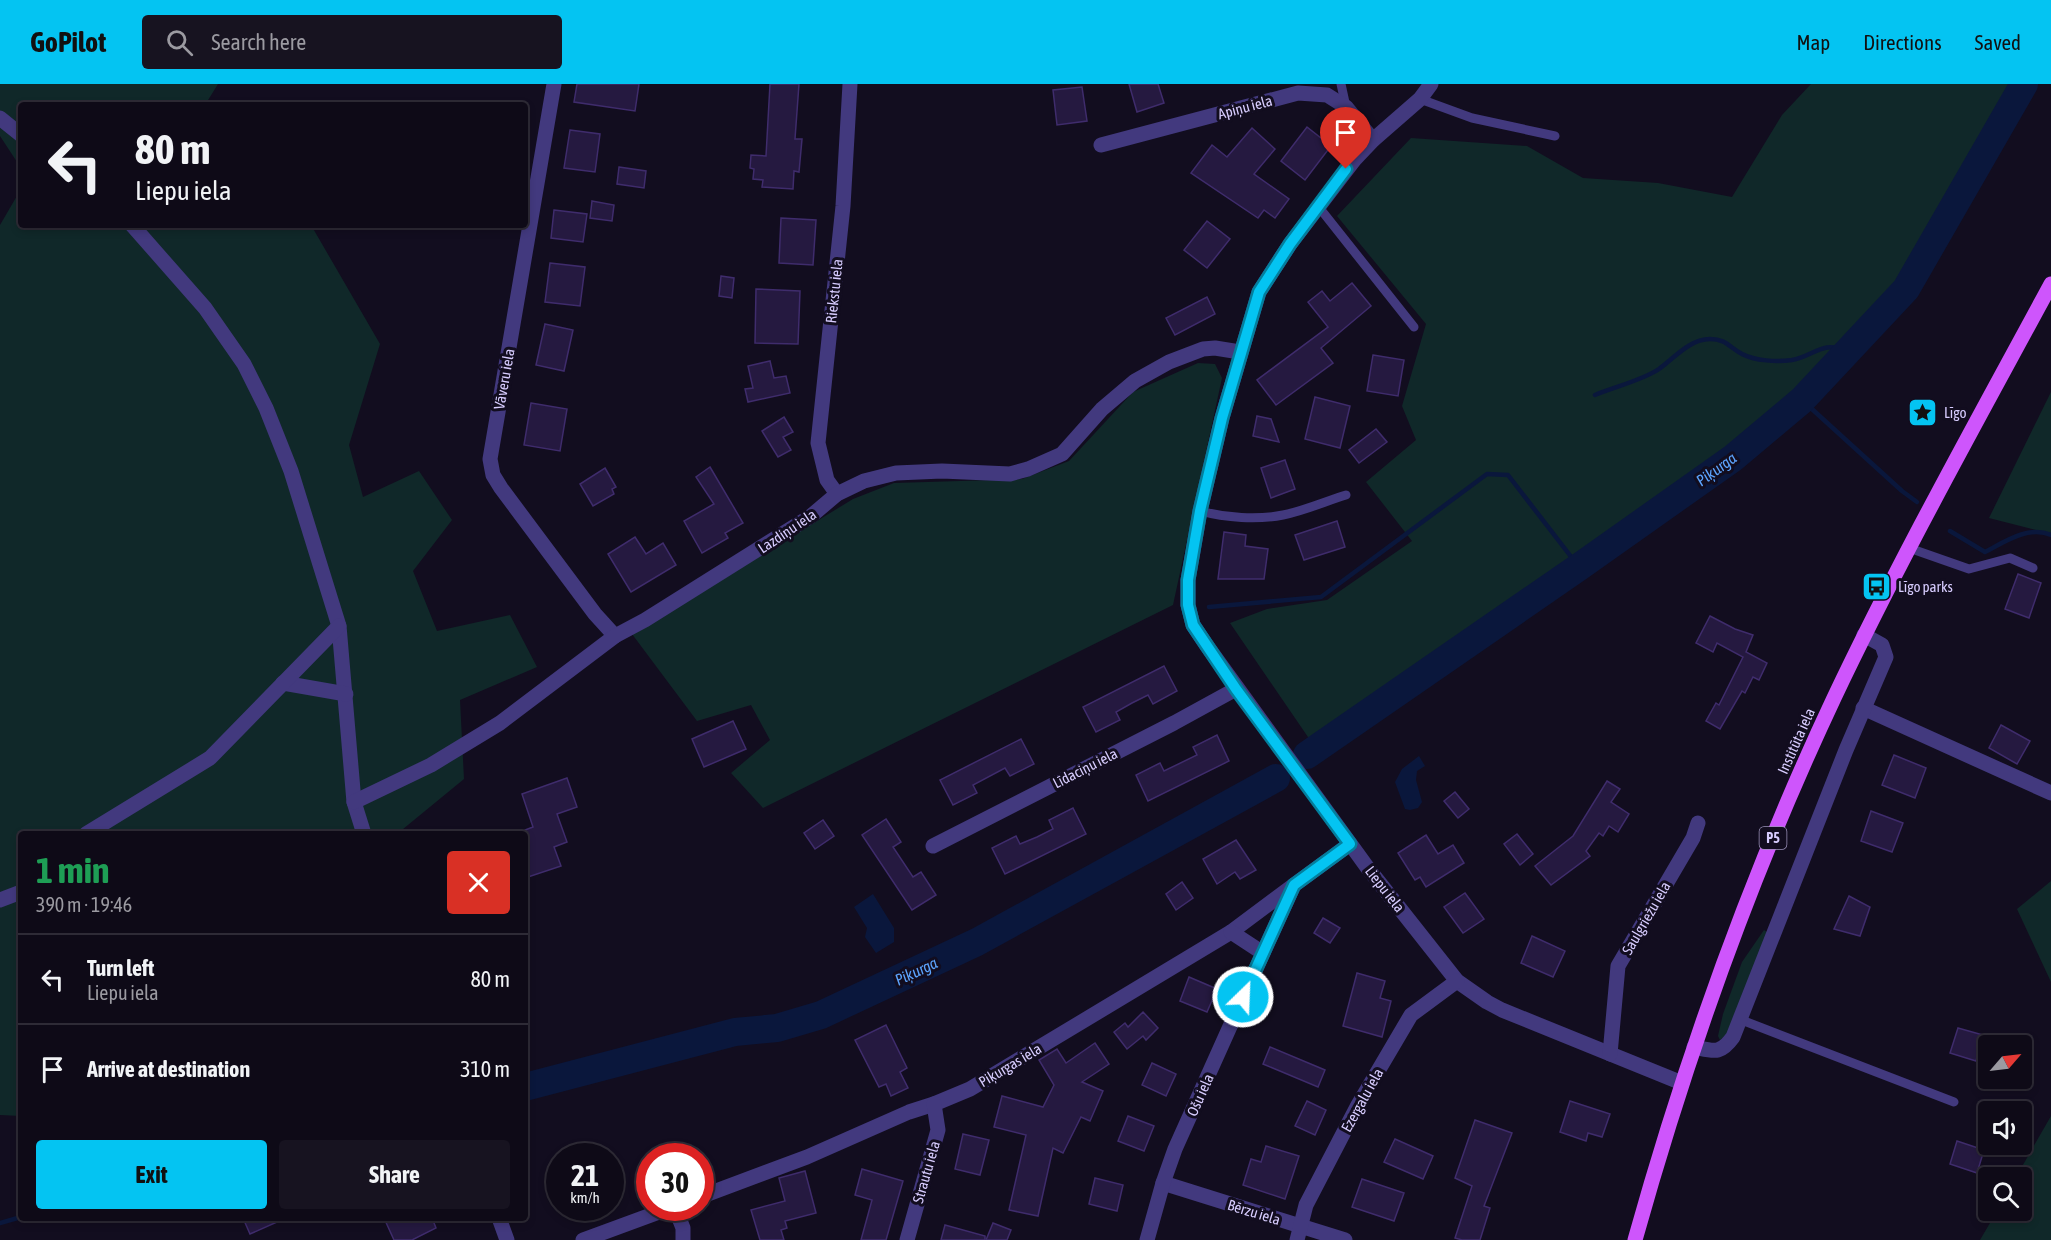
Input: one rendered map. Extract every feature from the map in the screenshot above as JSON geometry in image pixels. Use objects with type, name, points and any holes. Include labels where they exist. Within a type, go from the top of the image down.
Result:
[{"type":"main road","name":"Institūta iela","points":[[1635,1240],[1694,1047],[1728,951],[1784,812],[1864,635],[2051,284]]},
{"type":"street","name":"Vāveru iela","points":[[554,84],[490,459],[493,475],[501,488],[595,614],[615,636]]},
{"type":"street","name":"Riekstu iela","points":[[837,494],[827,480],[818,443],[843,206],[850,84]]},
{"type":"street","name":"Liepu iela","points":[[1431,84],[1420,99],[1354,159],[1268,275],[1259,292],[1240,352],[1200,511],[1188,580],[1188,605],[1193,625],[1236,689],[1350,844],[1457,981],[1486,1002],[1502,1010],[1682,1083]]},
{"type":"street","name":"Apiņu iela","points":[[1101,146],[1298,93],[1327,95],[1346,107],[1373,140]]},
{"type":"street","points":[[0,118],[18,133]]},
{"type":"street","points":[[135,228],[204,308],[244,364],[266,408],[291,471],[339,626],[354,802],[363,831]]},
{"type":"street","name":"Lazdiņu iela","points":[[354,802],[431,765],[500,723],[615,636],[645,620],[812,516],[837,494],[864,481],[896,473],[942,471],[1010,474],[1028,469],[1062,454],[1102,409],[1135,381],[1169,362],[1203,349],[1215,348],[1240,352]]},
{"type":"street","points":[[91,831],[210,758],[339,626]]},
{"type":"street","points":[[1694,1047],[1718,1051],[1725,1047],[1733,1037],[1863,708],[1886,657],[1882,645],[1864,635]]},
{"type":"street","points":[[283,683],[346,694]]},
{"type":"street","name":"Līdaciņu iela","points":[[933,846],[1236,689]]},
{"type":"street","points":[[1863,708],[2051,793]]},
{"type":"street","name":"Saulgriežu iela","points":[[1610,1054],[1618,966],[1693,838],[1698,823]]},
{"type":"street","name":"Ošu iela","points":[[1147,1240],[1175,1149],[1294,885],[1350,844]]},
{"type":"street","name":"Piķurgas iela","points":[[714,1192],[807,1157],[909,1112],[970,1089],[1231,932],[1294,885]]},
{"type":"street","points":[[0,900],[18,893]]},
{"type":"street","points":[[1231,932],[1263,953]]},
{"type":"street","name":"Ezergalu iela","points":[[1298,1233],[1306,1205],[1358,1105],[1411,1015],[1457,981]]},
{"type":"street","name":"Strautu iela","points":[[907,1240],[938,1130],[934,1104]]},
{"type":"street","name":"Bērzu iela","points":[[1163,1183],[1298,1233],[1345,1240]]},
{"type":"street","points":[[500,1221],[507,1240]]},
{"type":"street","points":[[583,1240],[636,1221]]},
{"type":"street","points":[[680,1221],[683,1240]]},
{"type":"lane","points":[[1341,84],[1346,107]]},
{"type":"lane","points":[[1420,99],[1472,118],[1555,136]]},
{"type":"lane","points":[[1318,206],[1414,327]]},
{"type":"lane","points":[[1200,511],[1231,516],[1284,515],[1346,495]]},
{"type":"lane","points":[[1909,548],[1969,569],[2010,558],[2033,568]]},
{"type":"lane","points":[[1740,1019],[1954,1102]]},
{"type":"green space","points":[[0,84],[218,84],[207,102],[18,102],[18,163],[0,136]]},
{"type":"green space","points":[[1811,84],[2028,84],[1917,294],[1774,439],[1323,759],[1230,623],[1267,609],[1327,600],[1412,541],[1366,482],[1416,440],[1402,406],[1426,324],[1337,216],[1411,138],[1527,146],[1583,178],[1658,183],[1732,197],[1782,115]]},
{"type":"green space","points":[[18,194],[18,228],[313,228],[380,344],[349,445],[363,497],[419,471],[452,520],[413,571],[437,631],[510,615],[537,667],[460,700],[464,779],[401,831],[18,831],[18,1116],[0,1115],[0,225]]},
{"type":"green space","points":[[1198,363],[1215,364],[1222,378],[1173,605],[763,808],[731,773],[770,740],[751,705],[697,721],[632,634],[853,499],[894,483],[1022,479],[1069,461],[1133,392]]},
{"type":"green space","points":[[2051,392],[2051,534],[1989,518]]},
{"type":"green space","points":[[2051,881],[2051,982],[2017,909]]},
{"type":"green space","points":[[1764,930],[1768,933],[1728,1033],[1720,1040],[1718,1036],[1723,1014],[1742,962]]},
{"type":"green space","points":[[2051,1116],[2051,1240],[1980,1240],[1991,1221],[2032,1221],[2032,1167],[2022,1167],[2029,1155],[2032,1155],[2032,1149]]},
{"type":"water","points":[[1419,756],[1425,766],[1417,771],[1416,780],[1422,802],[1418,808],[1405,809],[1395,782],[1402,769]]},
{"type":"water","points":[[873,894],[894,928],[894,942],[876,953],[865,937],[867,928],[854,907]]},
{"type":"building","points":[[577,84],[639,84],[635,111],[574,102]]},
{"type":"building","points":[[770,84],[799,84],[795,139],[802,139],[799,172],[794,171],[793,189],[762,187],[763,180],[753,179],[754,169],[750,168],[751,155],[766,156]]},
{"type":"building","points":[[1129,84],[1158,84],[1164,103],[1137,112]]},
{"type":"building","points":[[1082,87],[1087,121],[1057,125],[1053,90]]},
{"type":"building","points":[[1307,127],[1331,146],[1305,180],[1281,161]]},
{"type":"building","points":[[1252,128],[1275,149],[1254,174],[1289,199],[1275,218],[1264,210],[1258,218],[1191,173],[1212,145],[1227,157]]},
{"type":"building","points":[[570,130],[600,134],[595,172],[564,168]]},
{"type":"building","points":[[619,167],[646,171],[644,188],[617,184]]},
{"type":"building","points":[[592,201],[614,205],[612,221],[590,218]]},
{"type":"building","points":[[554,210],[587,214],[583,242],[551,238]]},
{"type":"building","points":[[781,218],[816,220],[813,265],[779,263]]},
{"type":"building","points":[[1207,221],[1230,239],[1207,268],[1184,250]]},
{"type":"building","points":[[550,263],[585,267],[580,306],[545,302]]},
{"type":"building","points":[[721,276],[734,278],[732,298],[719,296]]},
{"type":"building","points":[[1352,283],[1371,306],[1321,348],[1333,363],[1276,405],[1257,380],[1328,327],[1308,302],[1322,291],[1330,301]]},
{"type":"building","points":[[756,289],[800,291],[798,344],[755,343]]},
{"type":"building","points":[[1207,297],[1215,314],[1175,335],[1166,318]]},
{"type":"building","points":[[545,324],[573,330],[564,371],[536,365]]},
{"type":"building","points":[[1373,355],[1404,360],[1398,396],[1367,391]]},
{"type":"building","points":[[770,361],[774,378],[786,376],[790,393],[748,402],[745,389],[753,388],[748,366]]},
{"type":"building","points":[[1315,397],[1350,406],[1340,448],[1305,439]]},
{"type":"building","points":[[531,403],[567,409],[560,451],[524,445]]},
{"type":"building","points":[[1257,416],[1271,419],[1279,442],[1253,436]]},
{"type":"building","points":[[784,417],[793,432],[783,437],[791,450],[778,457],[762,431]]},
{"type":"building","points":[[1376,429],[1387,442],[1359,463],[1349,450]]},
{"type":"building","points":[[1285,460],[1295,489],[1271,498],[1261,468]]},
{"type":"building","points":[[710,467],[743,523],[725,533],[728,538],[702,553],[684,521],[714,504],[696,477]]},
{"type":"building","points":[[605,468],[616,487],[612,489],[614,494],[593,506],[580,484]]},
{"type":"building","points":[[1337,521],[1345,547],[1304,560],[1295,535]]},
{"type":"building","points":[[1224,532],[1246,535],[1245,546],[1268,549],[1264,579],[1218,579]]},
{"type":"building","points":[[635,537],[646,554],[663,543],[676,565],[631,592],[608,554]]},
{"type":"building","points":[[2018,574],[2041,583],[2029,618],[2005,609]]},
{"type":"building","points":[[1710,616],[1753,635],[1746,652],[1767,663],[1759,680],[1753,677],[1745,693],[1742,691],[1720,729],[1706,721],[1716,703],[1719,705],[1743,657],[1717,643],[1713,652],[1696,643]]},
{"type":"building","points":[[1164,666],[1177,691],[1153,704],[1148,695],[1132,703],[1116,712],[1120,720],[1096,732],[1083,707]]},
{"type":"building","points":[[733,721],[746,749],[704,767],[692,739]]},
{"type":"building","points":[[2001,725],[2030,741],[2017,764],[1989,748]]},
{"type":"building","points":[[1217,735],[1229,761],[1148,801],[1136,775],[1160,763],[1164,771],[1197,755],[1193,747]]},
{"type":"building","points":[[1021,739],[1034,764],[1010,776],[1005,768],[973,785],[977,793],[953,805],[940,780]]},
{"type":"building","points":[[1894,755],[1926,768],[1915,798],[1882,785]]},
{"type":"building","points":[[567,778],[577,807],[557,814],[567,842],[554,847],[561,866],[528,877],[528,831],[525,830],[533,827],[522,794]]},
{"type":"building","points":[[1607,781],[1620,789],[1611,802],[1629,814],[1618,832],[1609,826],[1603,836],[1599,833],[1586,851],[1590,856],[1551,885],[1535,866],[1573,836]]},
{"type":"building","points":[[1455,792],[1469,809],[1458,818],[1444,801]]},
{"type":"building","points":[[1073,808],[1086,834],[1005,874],[992,848],[1016,836],[1020,844],[1037,837],[1053,829],[1049,820]]},
{"type":"building","points":[[1871,811],[1903,823],[1892,852],[1861,841]]},
{"type":"building","points":[[886,819],[901,842],[893,847],[913,877],[921,872],[936,895],[912,910],[862,835]]},
{"type":"building","points":[[823,820],[834,836],[815,849],[804,833]]},
{"type":"building","points":[[1517,834],[1533,854],[1520,865],[1504,844]]},
{"type":"building","points":[[1426,835],[1438,854],[1453,845],[1464,863],[1426,887],[1420,877],[1415,880],[1398,853]]},
{"type":"building","points":[[1236,840],[1256,870],[1240,879],[1235,872],[1217,884],[1203,859]]},
{"type":"building","points":[[1182,882],[1193,898],[1176,910],[1166,894]]},
{"type":"building","points":[[1465,893],[1484,919],[1463,933],[1444,907]]},
{"type":"building","points":[[1849,896],[1870,907],[1860,936],[1834,929]]},
{"type":"building","points":[[1323,918],[1340,928],[1330,943],[1314,933]]},
{"type":"building","points":[[1532,936],[1565,951],[1553,977],[1521,963]]},
{"type":"building","points":[[1357,973],[1385,981],[1380,998],[1391,1001],[1382,1037],[1343,1026]]},
{"type":"building","points":[[1189,977],[1217,989],[1207,1012],[1180,1001]]},
{"type":"building","points":[[1143,1012],[1158,1028],[1146,1040],[1143,1036],[1127,1049],[1114,1032],[1125,1023],[1128,1027]]},
{"type":"building","points":[[886,1025],[907,1068],[900,1072],[908,1088],[891,1096],[886,1084],[879,1087],[855,1040]]},
{"type":"building","points":[[1958,1028],[1983,1035],[1978,1035],[1976,1061],[1950,1053]]},
{"type":"building","points":[[1095,1043],[1109,1064],[1082,1082],[1103,1091],[1090,1121],[1081,1117],[1063,1153],[1053,1148],[1038,1216],[1009,1210],[1026,1135],[994,1127],[1002,1096],[1043,1107],[1054,1085],[1039,1060],[1057,1049],[1066,1063]]},
{"type":"building","points":[[1270,1047],[1325,1070],[1318,1087],[1263,1064]]},
{"type":"building","points":[[1152,1063],[1176,1074],[1166,1096],[1142,1085]]},
{"type":"building","points":[[1307,1101],[1326,1110],[1315,1135],[1295,1126]]},
{"type":"building","points":[[1570,1101],[1610,1114],[1602,1137],[1588,1133],[1586,1141],[1560,1132]]},
{"type":"building","points":[[1128,1116],[1154,1126],[1144,1151],[1118,1141]]},
{"type":"building","points":[[1475,1120],[1512,1133],[1484,1206],[1490,1208],[1480,1240],[1462,1240],[1455,1238],[1472,1186],[1455,1178]]},
{"type":"building","points":[[963,1134],[989,1140],[980,1175],[955,1169]]},
{"type":"building","points":[[1395,1139],[1433,1156],[1423,1179],[1384,1162]]},
{"type":"building","points":[[1957,1141],[1978,1148],[1978,1155],[1982,1155],[1977,1173],[1950,1164]]},
{"type":"building","points":[[1266,1146],[1299,1156],[1285,1199],[1243,1185],[1251,1159],[1261,1162]]},
{"type":"building","points":[[862,1169],[903,1181],[886,1240],[861,1240],[872,1200],[855,1195]]},
{"type":"building","points":[[805,1171],[816,1213],[785,1221],[787,1228],[781,1230],[784,1240],[760,1240],[751,1210],[785,1201],[779,1178]]},
{"type":"building","points":[[1095,1178],[1123,1185],[1117,1211],[1089,1204]]},
{"type":"building","points":[[1362,1179],[1404,1193],[1394,1221],[1352,1207]]},
{"type":"building","points":[[244,1221],[279,1221],[250,1234]]},
{"type":"building","points":[[385,1221],[433,1221],[436,1228],[412,1240],[394,1240]]},
{"type":"building","points":[[993,1223],[1011,1230],[1007,1240],[986,1240]]},
{"type":"building","points":[[945,1225],[985,1236],[985,1240],[941,1240]]},
{"type":"waterway","name":"Piķurga","points":[[1307,755],[1733,458],[1802,400],[1906,289],[2024,84]]},
{"type":"waterway","points":[[1595,395],[1652,373],[1689,346],[1703,340],[1720,340],[1742,354],[1766,360],[1792,360],[1831,347],[1848,351]]},
{"type":"waterway","points":[[1802,400],[1917,502]]},
{"type":"waterway","points":[[1209,607],[1321,597],[1487,474],[1508,475],[1579,567]]},
{"type":"waterway","points":[[1950,531],[1985,552],[2025,533],[2043,532],[2051,535]]},
{"type":"waterway","name":"Piķurga","points":[[528,1086],[735,1032],[777,1028],[821,1015],[977,942],[1276,778]]},
{"type":"waterway","name":"Piķurga","points":[[0,1223],[18,1218]]},
{"type":"place","name":"Līgo","points":[[1923,412]]},
{"type":"place","name":"Līgo parks","points":[[1877,586]]},
{"type":"route","points":[[1243,997],[1294,885],[1350,844],[1236,689],[1193,625],[1188,605],[1188,580],[1200,511],[1222,418],[1259,292],[1268,275],[1346,169]]}]
